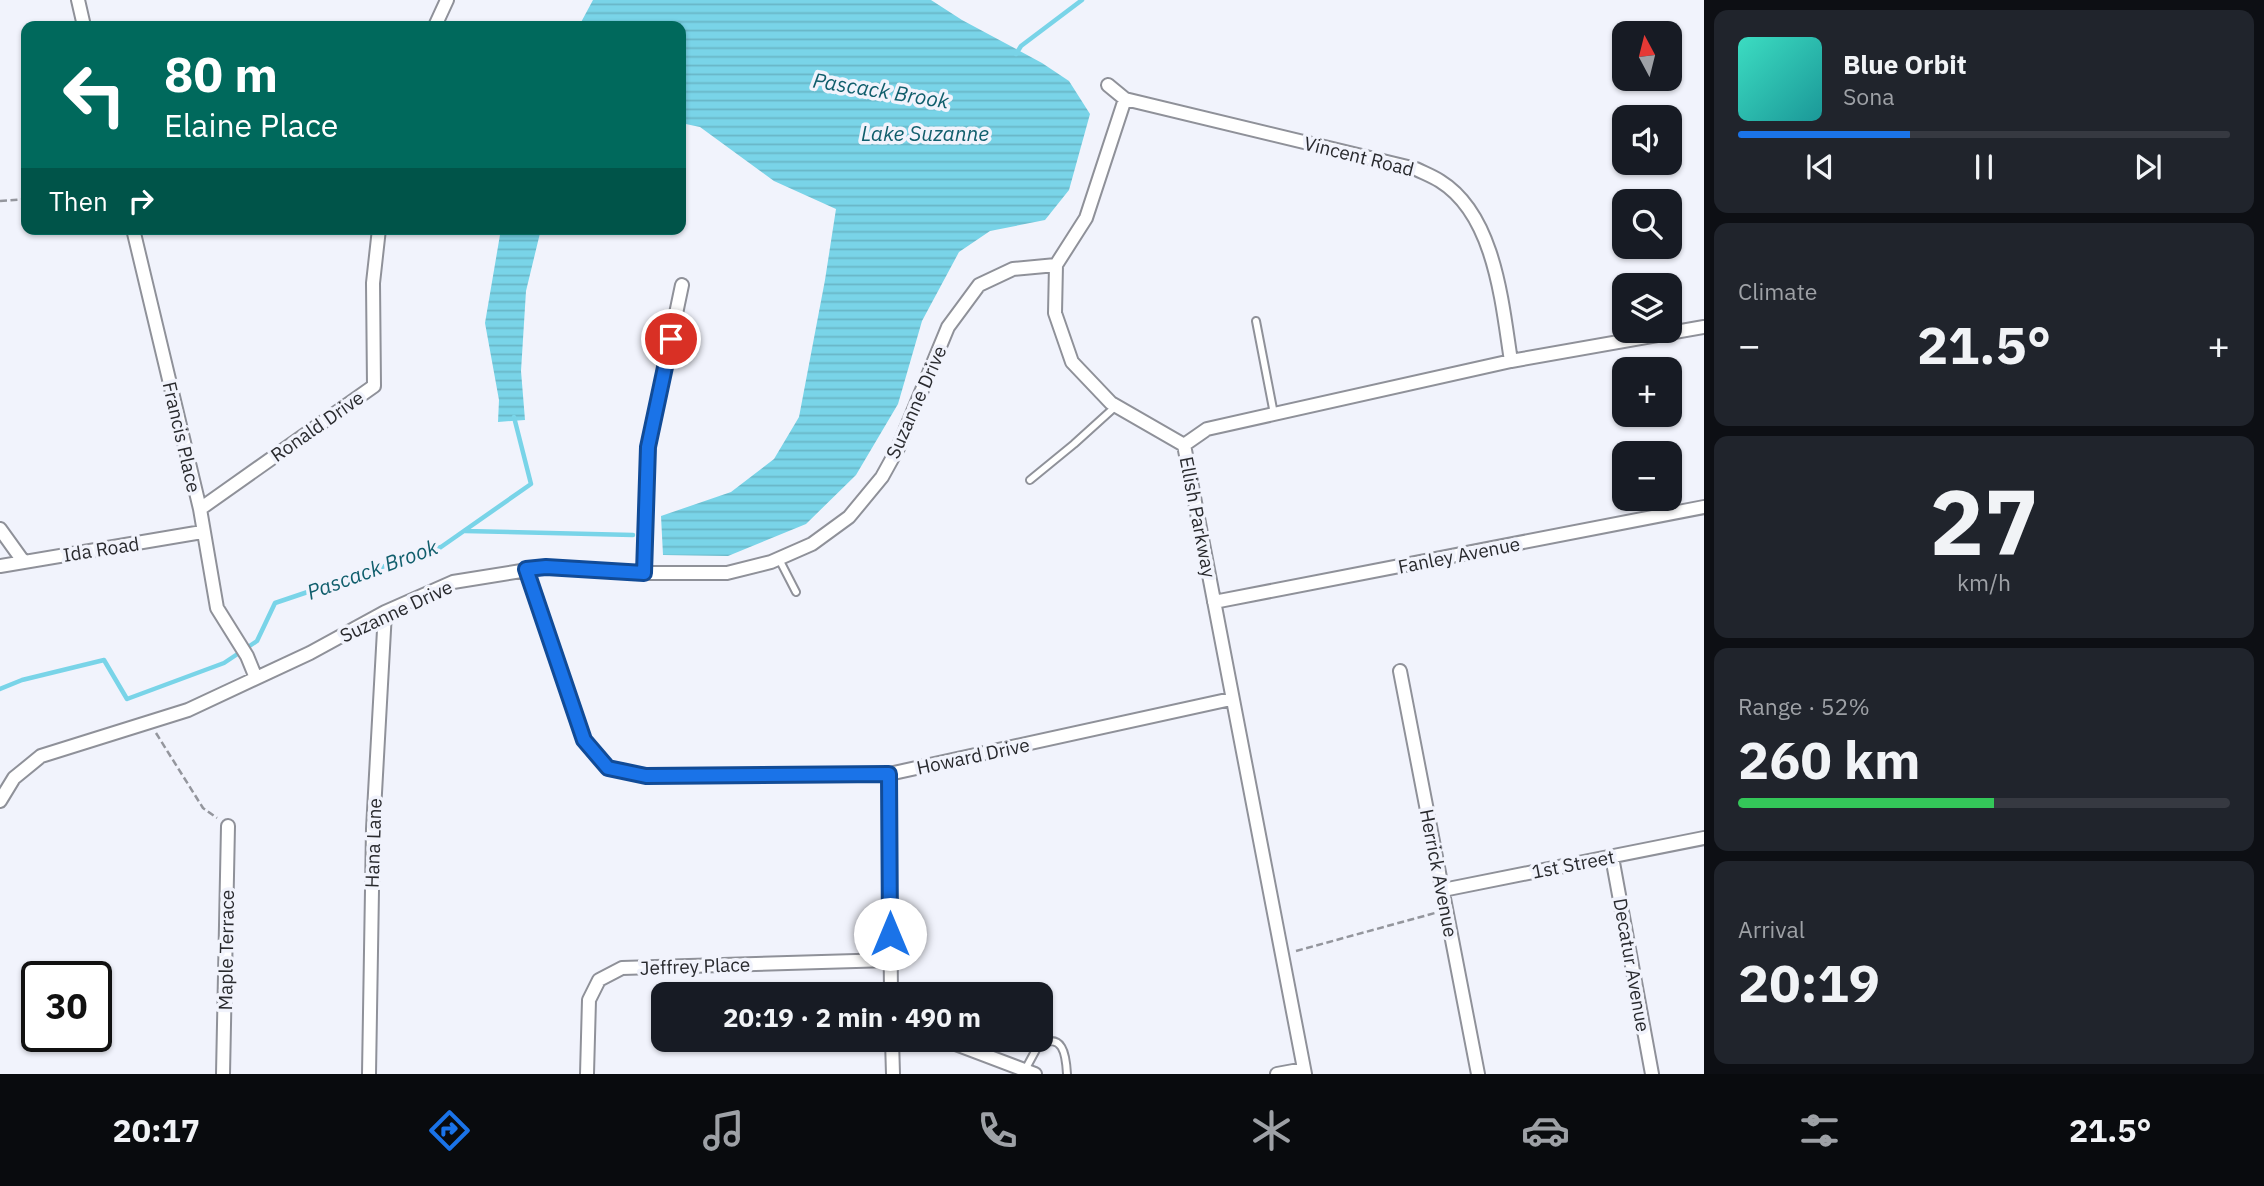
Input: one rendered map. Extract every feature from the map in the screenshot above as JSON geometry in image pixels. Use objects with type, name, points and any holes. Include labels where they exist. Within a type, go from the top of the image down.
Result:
[{"type":"street","points":[[78,0],[83,21]]},
{"type":"street","points":[[437,21],[447,0]]},
{"type":"street","name":"Vincent Road","points":[[1108,85],[1125,99],[1416,169],[1442,182],[1475,219],[1488,248],[1499,285],[1511,360]]},
{"type":"street","points":[[1125,99],[1086,218],[1056,265],[1055,313],[1072,362],[1116,406],[1184,445]]},
{"type":"street","name":"Francis Place","points":[[134,235],[200,509],[217,608],[247,656],[256,678]]},
{"type":"street","name":"Ronald Drive","points":[[200,509],[374,386],[373,283],[378,235]]},
{"type":"street","name":"Suzanne Drive","points":[[0,801],[14,778],[41,756],[188,710],[310,653],[385,612],[453,582],[546,567],[644,573],[727,573],[779,559],[813,544],[849,517],[882,477],[898,447],[948,327],[979,285],[1013,269],[1056,265]]},
{"type":"street","points":[[644,573],[648,447],[682,285]]},
{"type":"street","name":"Ellish Parkway","points":[[1305,1071],[1184,445],[1206,429],[1511,360],[1704,327]]},
{"type":"street","name":"Fanley Avenue","points":[[1214,602],[1704,507]]},
{"type":"street","points":[[0,529],[23,561]]},
{"type":"street","name":"Ida Road","points":[[0,566],[202,532]]},
{"type":"street","points":[[526,569],[584,740],[608,768],[646,776],[889,774]]},
{"type":"street","name":"Hana Lane","points":[[369,1074],[373,829],[385,612]]},
{"type":"street","name":"Herrick Avenue","points":[[1400,671],[1478,1074]]},
{"type":"street","name":"Howard Drive","points":[[891,982],[889,774],[1231,699]]},
{"type":"street","name":"Maple Terrace","points":[[223,1074],[228,826]]},
{"type":"street","name":"1st Street","points":[[1443,890],[1704,838]]},
{"type":"street","name":"Decatur Avenue","points":[[1612,856],[1652,1074]]},
{"type":"street","name":"Jeffrey Place","points":[[587,1074],[589,1000],[599,980],[622,968],[890,960]]},
{"type":"street","points":[[892,1052],[893,1074]]},
{"type":"street","points":[[977,1052],[1030,1072]]},
{"type":"street","points":[[1277,1074],[1305,1071]]},
{"type":"lane","points":[[1256,321],[1274,414]]},
{"type":"lane","points":[[1030,480],[1116,406]]},
{"type":"lane","points":[[779,559],[796,592]]},
{"type":"lane","points":[[1030,1072],[1038,1046],[1051,1042],[1064,1049],[1067,1074]]},
{"type":"path","points":[[0,201],[21,199]]},
{"type":"path","points":[[149,722],[203,808],[228,826]]},
{"type":"path","points":[[1282,954],[1447,910]]},
{"type":"water","name":"Lake Suzanne","points":[[593,0],[931,0],[1069,81],[1090,114],[1069,190],[1045,220],[990,231],[959,252],[922,321],[898,404],[856,475],[806,524],[728,556],[663,555],[661,516],[731,492],[774,459],[799,417],[836,209],[774,181],[700,127],[686,124],[686,21],[582,21]]},
{"type":"water","points":[[500,235],[540,235],[526,291],[521,371],[525,420],[498,422],[499,400],[485,323]]},
{"type":"waterway","name":"Pascack Brook","points":[[1016,54],[1021,46],[1082,0]]},
{"type":"waterway","name":"Pascack Brook","points":[[0,689],[22,680],[104,660],[127,699],[224,663],[257,641],[275,603],[441,547],[531,484],[514,417]]},
{"type":"waterway","points":[[465,531],[633,535]]},
{"type":"route","points":[[671,339],[648,447],[644,573],[546,567],[526,569],[584,740],[608,768],[646,776],[889,774],[890,934]]}]
